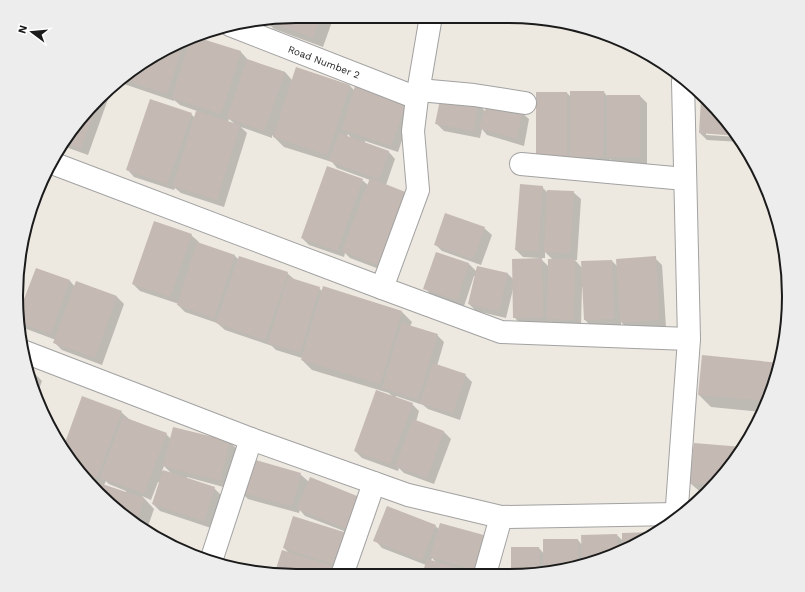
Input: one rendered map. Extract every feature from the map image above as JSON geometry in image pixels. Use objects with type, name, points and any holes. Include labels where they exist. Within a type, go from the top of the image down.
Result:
[{"type":"street","points":[[382,288],[418,190],[413,131],[430,23]]},
{"type":"street","name":"Road Number 2","points":[[240,29],[418,94],[474,95],[526,103]]},
{"type":"street","points":[[676,512],[689,339],[684,87]]},
{"type":"street","points":[[521,164],[685,180]]},
{"type":"street","points":[[57,165],[500,332],[689,339]]},
{"type":"street","points":[[29,354],[251,440],[408,495],[501,517],[669,517]]},
{"type":"street","points":[[213,556],[251,440]]},
{"type":"street","points":[[344,569],[374,483]]},
{"type":"street","points":[[486,569],[501,517]]},
{"type":"building","points":[[318,23],[313,38],[276,24]]},
{"type":"building","points":[[203,39],[241,51],[221,114],[172,98],[188,46]]},
{"type":"building","points":[[182,48],[167,94],[128,81],[144,69]]},
{"type":"building","points":[[247,59],[285,72],[264,131],[227,118]]},
{"type":"building","points":[[296,67],[350,85],[327,155],[273,137]]},
{"type":"building","points":[[355,86],[406,103],[391,146],[342,129]]},
{"type":"building","points":[[570,91],[604,91],[603,157],[570,157]]},
{"type":"building","points":[[536,92],[567,92],[567,157],[536,157]]},
{"type":"building","points":[[441,95],[478,103],[473,131],[435,124]]},
{"type":"building","points":[[607,95],[640,95],[640,157],[607,157]]},
{"type":"building","points":[[150,99],[192,113],[167,184],[126,170]]},
{"type":"building","points":[[701,102],[730,135],[699,133]]},
{"type":"building","points":[[487,105],[522,111],[517,139],[479,128]]},
{"type":"building","points":[[196,111],[240,125],[217,200],[173,186]]},
{"type":"building","points":[[93,114],[81,149],[69,144]]},
{"type":"building","points":[[339,133],[389,151],[379,179],[329,161]]},
{"type":"building","points":[[327,166],[363,179],[337,251],[301,238]]},
{"type":"building","points":[[370,178],[408,193],[380,266],[342,251]]},
{"type":"building","points":[[520,184],[543,186],[538,251],[515,250]]},
{"type":"building","points":[[547,190],[574,191],[570,253],[544,252]]},
{"type":"building","points":[[445,213],[485,227],[473,259],[434,245]]},
{"type":"building","points":[[154,221],[192,234],[170,297],[132,284]]},
{"type":"building","points":[[197,242],[235,255],[214,318],[177,305]]},
{"type":"building","points":[[436,252],[469,263],[457,300],[423,289]]},
{"type":"building","points":[[239,256],[288,272],[265,340],[216,323]]},
{"type":"building","points":[[656,256],[659,320],[620,322],[616,259]]},
{"type":"building","points":[[542,258],[543,317],[513,318],[512,259]]},
{"type":"building","points":[[548,259],[575,259],[574,320],[547,319]]},
{"type":"building","points":[[612,260],[614,319],[584,320],[581,261]]},
{"type":"building","points":[[477,266],[508,273],[499,311],[468,304]]},
{"type":"building","points":[[36,268],[70,280],[51,334],[25,324],[23,301]]},
{"type":"building","points":[[288,277],[320,287],[300,352],[268,343]]},
{"type":"building","points":[[76,281],[117,296],[95,358],[53,343]]},
{"type":"building","points":[[323,286],[402,311],[380,384],[301,360]]},
{"type":"building","points":[[402,323],[438,334],[418,399],[382,388]]},
{"type":"building","points":[[702,355],[774,362],[768,384],[761,400],[698,395]]},
{"type":"building","points":[[433,363],[466,374],[453,413],[420,403]]},
{"type":"building","points":[[376,390],[413,403],[390,464],[354,451]]},
{"type":"building","points":[[82,396],[122,411],[97,478],[91,476],[79,462],[65,442]]},
{"type":"building","points":[[123,417],[167,433],[144,493],[100,478]]},
{"type":"building","points":[[413,419],[444,431],[427,478],[395,466]]},
{"type":"building","points":[[173,427],[230,441],[220,481],[163,466]]},
{"type":"building","points":[[694,443],[737,446],[726,462],[706,485],[689,483]]},
{"type":"building","points":[[249,458],[301,473],[292,506],[240,492]]},
{"type":"building","points":[[163,470],[215,487],[204,521],[152,504]]},
{"type":"building","points":[[310,477],[362,498],[350,530],[297,509]]},
{"type":"building","points":[[97,482],[144,498],[138,518],[116,501]]},
{"type":"building","points":[[387,506],[436,525],[422,560],[373,541]]},
{"type":"building","points":[[293,516],[350,534],[340,566],[283,548]]},
{"type":"building","points":[[440,523],[491,537],[482,569],[471,569],[430,557]]},
{"type":"building","points":[[645,532],[622,544],[622,533]]},
{"type":"building","points":[[617,534],[618,546],[582,559],[581,535]]},
{"type":"building","points":[[543,539],[578,539],[578,560],[543,567]]},
{"type":"building","points":[[511,547],[539,547],[540,567],[511,569]]},
{"type":"building","points":[[282,550],[336,567],[336,569],[276,568]]},
{"type":"building","points":[[427,559],[464,569],[424,569]]}]
